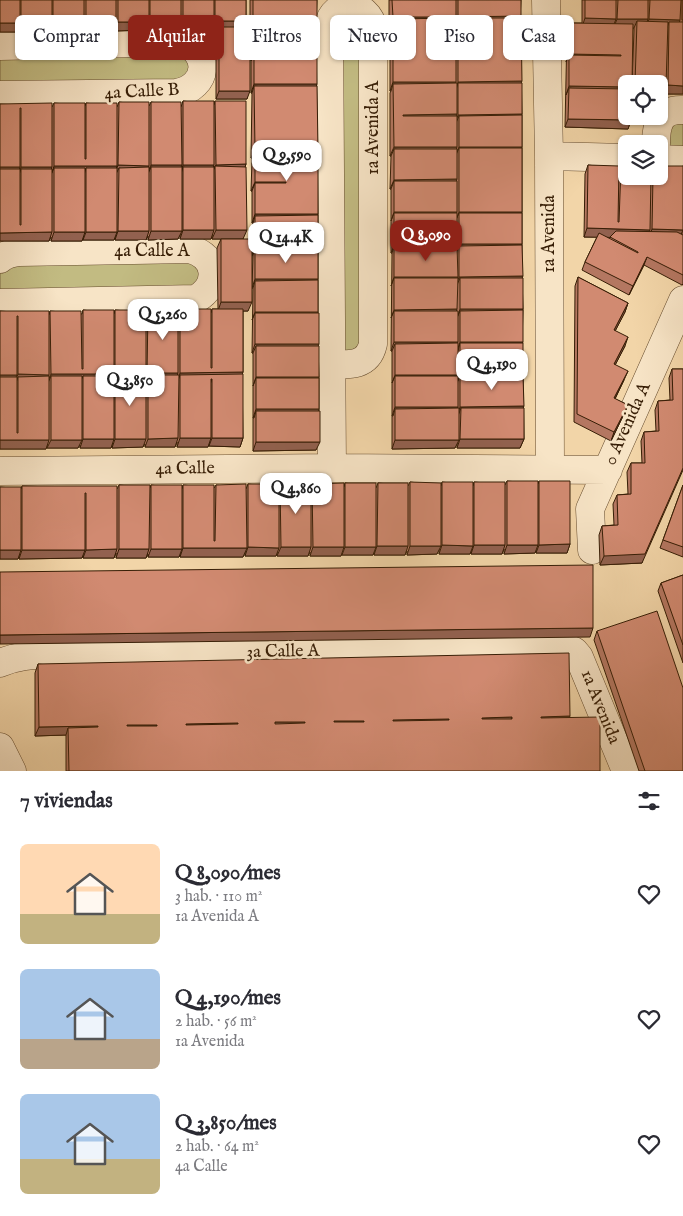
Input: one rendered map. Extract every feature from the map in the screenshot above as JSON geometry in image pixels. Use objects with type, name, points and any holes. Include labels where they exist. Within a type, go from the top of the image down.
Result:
[{"type":"street","name":"1a Avenida","points":[[546,0],[549,156],[550,469]]},
{"type":"street","name":"1a Avenida A","points":[[332,364],[348,365],[359,362],[368,355],[373,344],[373,29],[368,14],[359,7],[351,5],[343,6],[336,10],[332,14],[329,23],[332,468]]},
{"type":"street","name":"4a Calle B","points":[[0,46],[180,42],[194,48],[202,64],[199,81],[185,92],[0,95]]},
{"type":"street","points":[[656,135],[660,120],[666,114],[673,110],[683,110]]},
{"type":"street","points":[[549,156],[618,158]]},
{"type":"street","points":[[668,159],[683,160]]},
{"type":"street","name":"4a Calle A","points":[[0,259],[11,253],[19,252],[190,249],[198,251],[205,256],[210,262],[213,271],[209,288],[196,299],[0,303]]},
{"type":"street","name":"0 Avenida A","points":[[592,550],[590,509],[683,300]]},
{"type":"street","name":"4a Calle","points":[[0,471],[332,468],[608,470]]},
{"type":"street","name":"1a Avenida","points":[[567,648],[574,651],[579,657],[626,771]]},
{"type":"street","name":"3a Calle A","points":[[0,663],[12,658],[48,654],[567,648]]},
{"type":"street","points":[[0,747],[12,771]]},
{"type":"shaded area","points":[[359,7],[359,15],[336,15],[336,10]]},
{"type":"shaded area","points":[[118,43],[128,43],[128,60],[189,60],[199,81],[0,95],[0,46],[15,46],[15,60],[118,60]]},
{"type":"shaded area","points":[[335,60],[361,60],[373,344],[332,364]]},
{"type":"shaded area","points":[[683,110],[683,160],[668,159],[668,135],[656,135],[656,131],[664,125],[668,125],[668,122]]},
{"type":"shaded area","points":[[190,249],[209,288],[0,303],[0,259]]},
{"type":"building","points":[[0,0],[20,0],[20,15],[15,15],[15,23],[0,23]]},
{"type":"building","points":[[21,0],[52,0],[52,15],[21,15]]},
{"type":"building","points":[[53,0],[84,0],[84,15],[53,15]]},
{"type":"building","points":[[86,0],[116,0],[116,15],[86,15]]},
{"type":"building","points":[[118,0],[149,0],[149,15],[128,15],[128,22],[118,22]]},
{"type":"building","points":[[150,0],[181,0],[181,15],[150,15]]},
{"type":"building","points":[[183,0],[214,0],[214,15],[183,15]]},
{"type":"building","points":[[215,0],[246,0],[246,15],[234,15],[234,21],[224,21],[224,15],[215,15]]},
{"type":"building","points":[[253,0],[317,0],[317,15],[253,15]]},
{"type":"building","points":[[392,0],[456,0],[456,15],[416,17],[416,15],[393,15]]},
{"type":"building","points":[[458,0],[521,0],[521,15],[458,15]]},
{"type":"building","points":[[585,0],[616,0],[616,19],[585,18]]},
{"type":"building","points":[[618,0],[648,0],[648,19],[617,19]]},
{"type":"building","points":[[650,0],[681,0],[680,20],[649,19]]},
{"type":"building","points":[[683,0],[683,20],[682,20]]},
{"type":"building","points":[[426,18],[426,60],[456,60],[456,82],[393,82],[393,60],[416,60],[416,19]]},
{"type":"building","points":[[493,18],[503,18],[503,60],[522,60],[522,81],[458,82],[458,60],[493,60]]},
{"type":"building","points":[[637,21],[668,22],[666,75],[635,75]]},
{"type":"building","points":[[669,22],[683,22],[683,86],[668,85]]},
{"type":"building","points":[[574,23],[633,24],[632,75],[618,75],[618,87],[569,86],[569,60],[574,60],[574,55],[621,55],[574,54]]},
{"type":"building","points":[[224,27],[234,27],[234,60],[250,60],[250,91],[219,91],[219,60],[224,60]]},
{"type":"building","points":[[254,60],[317,60],[317,84],[254,84]]},
{"type":"building","points":[[457,83],[457,114],[403,116],[457,116],[457,147],[394,147],[393,84]]},
{"type":"building","points":[[458,83],[522,83],[522,114],[458,115]]},
{"type":"building","points":[[254,86],[317,86],[318,149],[255,149]]},
{"type":"building","points":[[569,88],[618,89],[618,120],[568,119]]},
{"type":"building","points":[[183,101],[214,101],[214,165],[183,165]]},
{"type":"building","points":[[215,101],[246,101],[246,164],[216,165]]},
{"type":"building","points":[[119,102],[149,102],[149,166],[118,165]]},
{"type":"building","points":[[151,102],[181,102],[182,165],[151,165]]},
{"type":"building","points":[[52,103],[52,167],[21,167],[20,108],[20,167],[0,167],[0,104]]},
{"type":"building","points":[[54,103],[85,103],[86,159],[86,103],[117,103],[117,166],[54,166]]},
{"type":"building","points":[[522,115],[522,147],[459,147],[459,116]]},
{"type":"building","points":[[459,148],[522,148],[522,212],[459,212]]},
{"type":"building","points":[[394,149],[457,149],[457,179],[394,180]]},
{"type":"building","points":[[255,151],[318,151],[318,214],[255,214],[255,183],[286,182],[255,182]]},
{"type":"building","points":[[588,165],[618,166],[618,222],[620,185],[651,185],[650,230],[587,228]]},
{"type":"building","points":[[215,166],[246,167],[247,230],[216,230]]},
{"type":"building","points":[[668,166],[683,166],[683,230],[652,229],[653,185],[668,185]]},
{"type":"building","points":[[149,167],[149,231],[118,231],[119,168]]},
{"type":"building","points":[[151,167],[182,167],[182,231],[151,231]]},
{"type":"building","points":[[183,167],[214,167],[214,230],[183,230]]},
{"type":"building","points":[[54,168],[85,168],[85,232],[54,232]]},
{"type":"building","points":[[86,168],[117,168],[117,232],[86,232]]},
{"type":"building","points":[[0,169],[20,169],[21,225],[21,169],[52,169],[52,232],[0,233]]},
{"type":"building","points":[[394,181],[457,181],[457,212],[394,212]]},
{"type":"building","points":[[394,213],[457,213],[457,244],[394,245]]},
{"type":"building","points":[[459,213],[522,213],[522,244],[459,244]]},
{"type":"building","points":[[318,215],[318,247],[255,247],[255,216]]},
{"type":"building","points":[[616,231],[677,232],[683,235],[683,275],[647,257],[633,286],[585,262],[599,233],[638,253],[610,237]]},
{"type":"building","points":[[221,239],[252,239],[252,302],[221,302]]},
{"type":"building","points":[[522,245],[523,276],[459,277],[459,246]]},
{"type":"building","points":[[394,246],[457,246],[458,277],[394,277]]},
{"type":"building","points":[[255,248],[318,248],[318,279],[255,279]]},
{"type":"building","points":[[578,277],[628,303],[614,330],[628,337],[614,364],[628,371],[614,398],[628,405],[614,432],[577,414]]},
{"type":"building","points":[[394,278],[458,278],[457,309],[394,310]]},
{"type":"building","points":[[460,278],[523,278],[523,309],[460,309]]},
{"type":"building","points":[[318,280],[318,312],[255,312],[255,281]]},
{"type":"building","points":[[178,309],[178,373],[147,373],[148,310]]},
{"type":"building","points":[[180,309],[211,309],[212,368],[212,309],[243,309],[243,372],[180,373]]},
{"type":"building","points":[[83,310],[114,310],[114,374],[51,374],[50,311],[81,311],[83,369]]},
{"type":"building","points":[[115,310],[146,310],[146,373],[115,373]]},
{"type":"building","points":[[523,310],[523,342],[460,342],[460,311]]},
{"type":"building","points":[[0,311],[49,311],[49,375],[18,374],[17,316],[17,375],[0,375]]},
{"type":"building","points":[[394,311],[458,311],[458,342],[394,342]]},
{"type":"building","points":[[255,313],[319,313],[319,344],[255,344]]},
{"type":"building","points":[[458,343],[458,375],[395,375],[395,344]]},
{"type":"building","points":[[460,343],[523,343],[523,374],[460,374]]},
{"type":"building","points":[[256,346],[319,346],[319,377],[256,377]]},
{"type":"building","points":[[672,369],[683,369],[683,468],[645,554],[604,556],[602,526],[618,525],[617,495],[631,494],[631,463],[645,463],[644,432],[659,431],[658,401],[673,400]]},
{"type":"building","points":[[243,374],[243,438],[212,438],[211,379],[211,438],[180,438],[180,375]]},
{"type":"building","points":[[115,375],[146,375],[146,439],[115,439]]},
{"type":"building","points":[[148,375],[179,375],[178,438],[148,439]]},
{"type":"building","points":[[49,376],[49,440],[0,440],[0,377],[17,377],[18,433],[18,377]]},
{"type":"building","points":[[51,376],[82,376],[82,440],[51,440]]},
{"type":"building","points":[[83,376],[114,376],[114,439],[83,439]]},
{"type":"building","points":[[395,376],[458,376],[458,407],[395,407]]},
{"type":"building","points":[[460,376],[523,376],[524,406],[460,407]]},
{"type":"building","points":[[256,378],[319,378],[319,409],[256,409]]},
{"type":"building","points":[[459,408],[459,440],[395,440],[395,409]]},
{"type":"building","points":[[461,408],[524,408],[524,439],[460,439]]},
{"type":"building","points":[[256,411],[320,411],[320,442],[256,442]]},
{"type":"building","points":[[507,481],[538,481],[538,545],[507,545]]},
{"type":"building","points":[[539,481],[570,481],[570,544],[539,545]]},
{"type":"building","points":[[410,482],[441,483],[441,546],[410,546]]},
{"type":"building","points":[[442,482],[473,482],[473,546],[442,545]]},
{"type":"building","points":[[474,482],[505,482],[505,545],[474,545]]},
{"type":"building","points":[[344,483],[344,547],[313,547],[312,484]]},
{"type":"building","points":[[345,483],[376,483],[376,547],[345,547]]},
{"type":"building","points":[[378,483],[408,483],[408,546],[377,546]]},
{"type":"building","points":[[246,484],[247,548],[183,548],[183,485],[214,485],[215,541],[216,485]]},
{"type":"building","points":[[248,484],[279,484],[279,548],[248,547]]},
{"type":"building","points":[[280,484],[311,484],[311,547],[281,547]]},
{"type":"building","points":[[119,485],[150,485],[149,549],[119,549]]},
{"type":"building","points":[[151,485],[182,485],[182,549],[151,549]]},
{"type":"building","points":[[683,485],[683,547],[663,540]]},
{"type":"building","points":[[22,486],[117,486],[117,549],[86,550],[85,493],[85,550],[22,550]]},
{"type":"building","points":[[0,487],[21,487],[21,550],[0,550]]},
{"type":"building","points":[[593,565],[593,628],[0,635],[0,572]]},
{"type":"building","points":[[683,575],[683,645],[661,583]]},
{"type":"building","points":[[657,611],[683,688],[683,771],[645,771],[597,631]]},
{"type":"building","points":[[569,653],[570,716],[541,718],[600,717],[600,771],[69,771],[68,728],[98,726],[39,727],[38,664]],"holes":[[[512,717],[512,719],[482,718]],[[449,719],[449,720],[393,720]],[[334,721],[364,721],[334,722]],[[275,722],[305,722],[305,723],[275,724]],[[238,723],[238,724],[186,724]],[[127,725],[157,725],[127,726]]]}]
